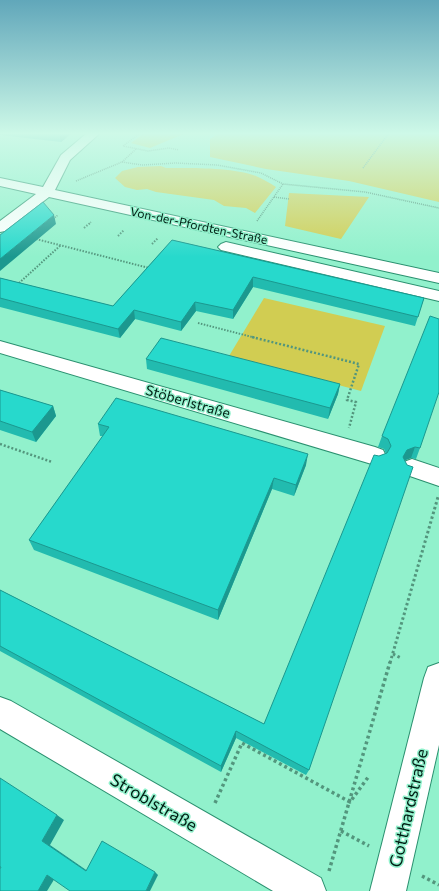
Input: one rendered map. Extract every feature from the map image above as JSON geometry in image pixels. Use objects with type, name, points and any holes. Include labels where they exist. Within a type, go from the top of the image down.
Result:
[{"type":"street","points":[[0,228],[49,192],[57,175]]},
{"type":"street","name":"Von-der-Pfordten-Straße","points":[[0,182],[439,278]]},
{"type":"street","name":"Von-der-Pfordten-Straße","points":[[34,202],[439,296]]},
{"type":"street","points":[[392,285],[399,269]]},
{"type":"street","name":"Stöberlstraße","points":[[0,346],[375,456]]},
{"type":"street","points":[[412,468],[439,478]]},
{"type":"street","name":"Gotthardstraße","points":[[388,891],[439,678]]},
{"type":"street","name":"Stroblstraße","points":[[0,712],[203,830],[318,882]]},
{"type":"path","points":[[49,192],[91,175]]},
{"type":"path","points":[[264,175],[284,184],[365,192],[439,208]]},
{"type":"path","points":[[252,226],[284,184]]},
{"type":"path","points":[[274,197],[289,199]]},
{"type":"path","points":[[52,220],[58,215]]},
{"type":"path","points":[[84,228],[91,222]]},
{"type":"path","points":[[118,236],[124,230]]},
{"type":"path","points":[[33,238],[150,268],[145,273]]},
{"type":"path","points":[[152,244],[158,238]]},
{"type":"path","points":[[19,283],[61,245]]},
{"type":"path","points":[[12,281],[26,285]]},
{"type":"path","points":[[198,323],[359,364],[347,400],[356,402],[349,430]]},
{"type":"path","points":[[0,444],[52,462]]},
{"type":"path","points":[[318,882],[350,802],[439,495]]},
{"type":"path","points":[[393,654],[401,658]]},
{"type":"path","points":[[203,830],[242,743],[350,802]]},
{"type":"path","points":[[350,802],[369,776]]},
{"type":"shaded area","points":[[118,175],[251,175],[276,187],[255,213],[246,208],[224,206],[214,200],[156,192],[147,189],[137,190],[125,187],[115,178]]},
{"type":"shaded area","points":[[305,175],[439,175],[439,202],[349,181]]},
{"type":"shaded area","points":[[289,193],[369,197],[341,239],[285,226]]},
{"type":"shaded area","points":[[264,298],[385,326],[361,391],[229,356]]},
{"type":"building","points":[[43,202],[54,215],[0,259],[0,235]]},
{"type":"building","points":[[172,240],[424,298],[418,317],[253,277],[233,310],[195,302],[181,322],[134,310],[118,329],[0,298],[0,278],[113,306]]},
{"type":"building","points":[[430,316],[439,319],[439,392],[420,448],[415,447],[407,450],[403,457],[407,465],[413,467],[309,770],[236,731],[221,766],[0,646],[0,590],[264,724],[374,455],[379,456],[387,453],[391,446],[388,439],[382,436]]},
{"type":"building","points":[[161,338],[340,384],[330,408],[146,359]]},
{"type":"building","points":[[0,390],[53,406],[32,432],[0,421]]},
{"type":"building","points":[[116,398],[308,454],[296,485],[274,478],[218,610],[29,540],[109,427],[98,424]]},
{"type":"building","points":[[0,778],[57,815],[42,841],[86,871],[102,841],[155,872],[146,891],[70,891],[47,875],[38,891],[0,891]]}]
